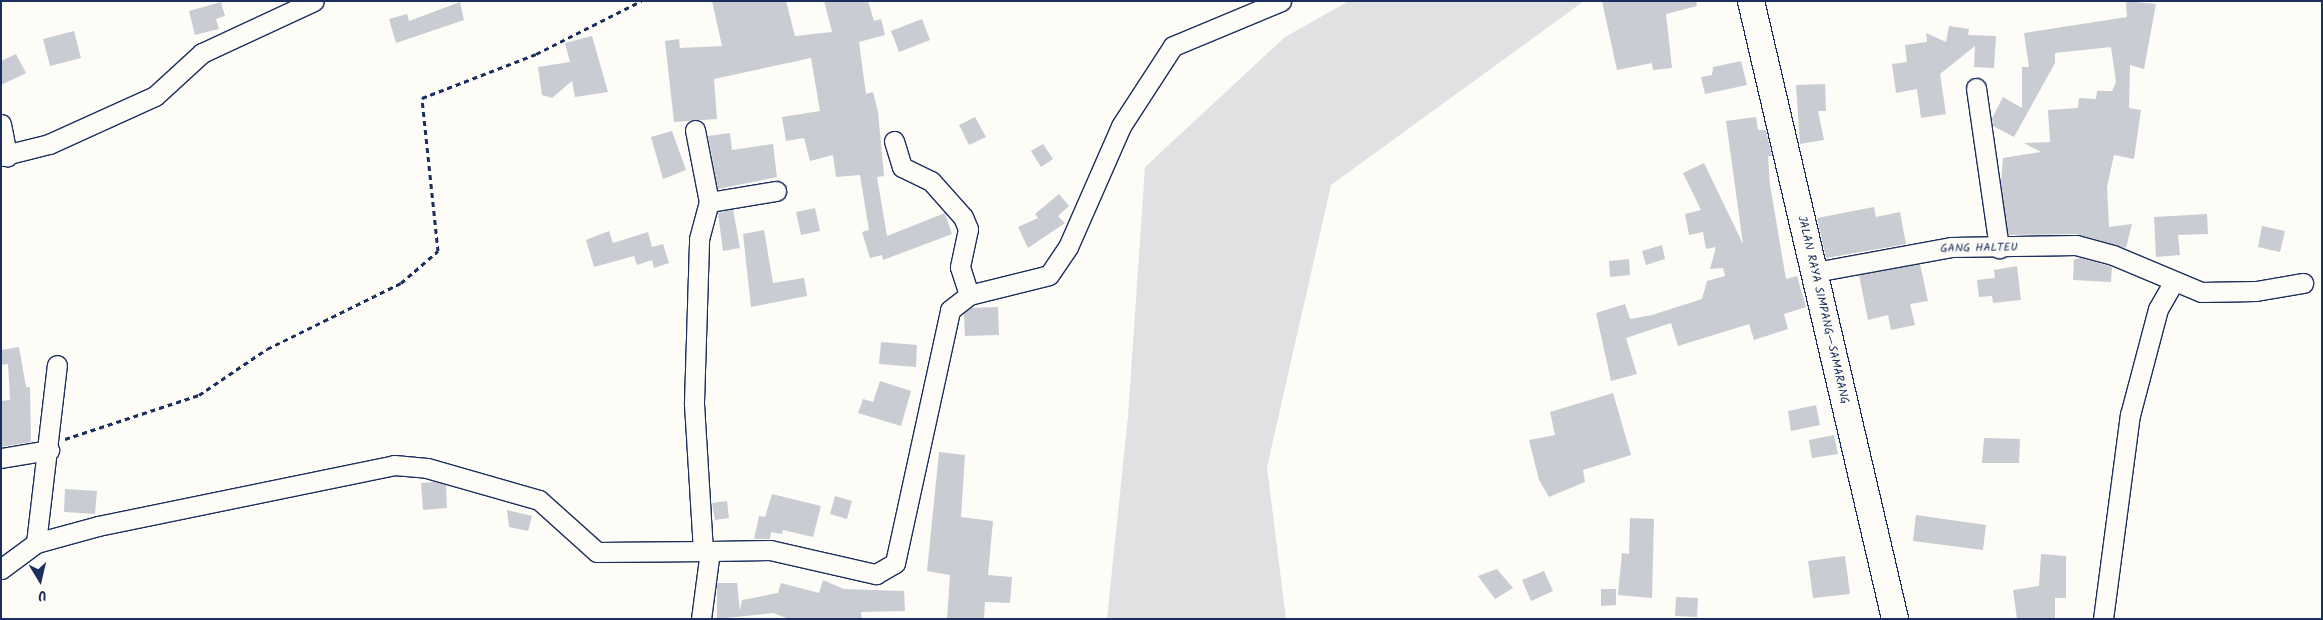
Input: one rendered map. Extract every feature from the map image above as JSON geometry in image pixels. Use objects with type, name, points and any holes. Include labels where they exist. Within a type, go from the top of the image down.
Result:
[{"type":"main road","name":"JALAN RAYA SIMPANG—SAMARANG","points":[[1750,1],[1815,272],[1894,619]]},
{"type":"street","points":[[1,124],[4,156],[65,138],[155,96],[202,53],[314,1]]},
{"type":"street","points":[[1,569],[36,543],[98,526],[394,465],[427,468],[539,500],[598,552],[770,550],[876,574],[891,567],[900,548],[944,322],[954,306],[969,295],[1040,279],[1056,267],[1121,126],[1173,46],[1282,1]]},
{"type":"street","points":[[1976,88],[1999,248]]},
{"type":"street","points":[[695,130],[709,202],[699,239],[694,402],[706,551],[702,619]]},
{"type":"street","points":[[894,141],[902,166],[931,181],[963,217],[968,229],[960,267],[969,295]]},
{"type":"street","points":[[709,202],[776,191]]},
{"type":"street","name":"GANG HALTEU","points":[[1815,272],[1937,249],[2076,245],[2113,255],[2174,281],[2214,293],[2303,283]]},
{"type":"street","points":[[2103,619],[2130,415],[2158,309],[2174,281]]},
{"type":"street","points":[[36,543],[49,447],[57,366]]},
{"type":"street","points":[[1,458],[49,447]]},
{"type":"path","points":[[49,447],[199,395],[267,349],[401,283],[438,251],[422,98],[536,54],[641,1]]},
{"type":"shaded area","points":[[1349,1],[1584,1],[1331,185],[1267,467],[1286,619],[1107,619],[1128,416],[1145,167],[1285,37]]},
{"type":"building","points":[[712,1],[786,1],[795,36],[832,32],[824,1],[868,1],[874,21],[881,19],[885,35],[859,42],[866,94],[873,92],[878,112],[884,176],[877,177],[887,236],[945,213],[952,234],[883,260],[882,255],[870,258],[862,232],[869,230],[860,175],[836,177],[833,155],[810,161],[804,138],[786,141],[782,117],[820,111],[811,58],[714,79],[717,119],[674,122],[665,41],[679,39],[680,48],[722,46]]},
{"type":"building","points":[[1602,1],[1696,1],[1697,6],[1666,14],[1672,68],[1653,70],[1652,63],[1617,70]]},
{"type":"building","points":[[2126,1],[2156,4],[2144,69],[2130,65],[2129,108],[2141,110],[2134,159],[2114,155],[2107,187],[2109,227],[2132,224],[2126,248],[2076,234],[2008,235],[2001,183],[2003,158],[2041,152],[2024,143],[2050,142],[2048,110],[2078,108],[2079,98],[2096,99],[2097,91],[2112,91],[2116,82],[2111,47],[2055,53],[2055,63],[2014,137],[1993,126],[1992,118],[2003,97],[2022,108],[2022,67],[2029,67],[2024,33],[2127,17]]},
{"type":"building","points":[[221,2],[225,16],[216,19],[219,29],[195,35],[189,11]]},
{"type":"building","points":[[460,2],[464,20],[396,43],[389,19],[407,14],[409,21]]},
{"type":"building","points":[[922,19],[930,40],[899,52],[891,31]]},
{"type":"building","points":[[1949,26],[1969,29],[1968,35],[1996,36],[1994,68],[1974,67],[1975,46],[1940,74],[1946,114],[1921,118],[1917,89],[1896,93],[1892,64],[1907,62],[1905,45],[1927,42],[1926,33],[1946,42]]},
{"type":"building","points":[[74,31],[81,58],[50,66],[43,39]]},
{"type":"building","points":[[592,36],[608,92],[575,97],[572,81],[552,98],[542,95],[538,67],[570,62],[565,43]]},
{"type":"building","points":[[16,54],[26,73],[1,85],[1,61]]},
{"type":"building","points":[[1741,61],[1747,85],[1705,94],[1701,77],[1712,75],[1713,67]]},
{"type":"building","points":[[1825,84],[1826,111],[1818,111],[1824,140],[1800,144],[1796,85]]},
{"type":"building","points":[[975,117],[986,137],[969,145],[959,125]]},
{"type":"building","points":[[1756,117],[1758,130],[1766,130],[1772,156],[1768,156],[1770,185],[1786,279],[1797,276],[1806,307],[1784,314],[1788,329],[1754,340],[1749,324],[1678,346],[1671,323],[1626,338],[1637,374],[1611,381],[1596,313],[1625,304],[1630,319],[1652,315],[1702,299],[1707,281],[1725,276],[1723,268],[1710,269],[1716,247],[1706,249],[1703,232],[1689,235],[1685,214],[1701,210],[1683,173],[1704,163],[1743,244],[1726,121]]},
{"type":"building","points":[[672,131],[686,170],[663,179],[651,137]]},
{"type":"building","points":[[730,133],[732,150],[773,144],[777,177],[718,189],[708,136]]},
{"type":"building","points":[[1043,144],[1053,159],[1041,167],[1031,151]]},
{"type":"building","points":[[1059,194],[1069,206],[1058,216],[1065,223],[1028,248],[1018,227],[1038,218],[1035,214]]},
{"type":"building","points":[[1874,207],[1876,217],[1900,212],[1906,244],[1826,258],[1817,218]]},
{"type":"building","points":[[815,208],[820,231],[801,235],[796,212]]},
{"type":"building","points":[[733,209],[740,248],[723,251],[718,213]]},
{"type":"building","points":[[2207,214],[2208,234],[2178,235],[2180,255],[2156,257],[2154,217]]},
{"type":"building","points":[[2262,226],[2285,231],[2280,252],[2258,247]]},
{"type":"building","points":[[764,230],[773,283],[804,278],[807,296],[751,307],[743,234]]},
{"type":"building","points":[[609,231],[613,243],[648,232],[652,247],[663,244],[669,263],[654,268],[652,260],[637,265],[634,256],[594,267],[586,240]]},
{"type":"building","points":[[1662,245],[1665,259],[1646,265],[1642,251]]},
{"type":"building","points":[[2081,258],[2112,267],[2111,282],[2073,280],[2074,259]]},
{"type":"building","points":[[1629,259],[1630,275],[1610,277],[1609,261]]},
{"type":"building","points":[[1920,264],[1928,301],[1910,304],[1915,325],[1891,330],[1888,315],[1868,320],[1859,275]]},
{"type":"building","points":[[2017,266],[2021,300],[1993,303],[1992,296],[1979,297],[1977,280],[1995,278],[1994,270]]},
{"type":"building","points":[[998,307],[999,335],[965,336],[964,314],[971,308]]},
{"type":"building","points":[[881,342],[917,345],[916,367],[879,364]]},
{"type":"building","points":[[19,347],[26,387],[30,387],[31,442],[1,447],[1,401],[10,400],[8,364],[1,365],[1,350]]},
{"type":"building","points":[[880,381],[911,391],[901,426],[858,413],[863,399],[873,402]]},
{"type":"building","points":[[1613,393],[1631,455],[1583,470],[1585,482],[1549,497],[1539,480],[1529,440],[1555,435],[1550,412]]},
{"type":"building","points":[[1816,405],[1820,425],[1791,431],[1788,411]]},
{"type":"building","points":[[1834,435],[1838,454],[1812,458],[1809,440]]},
{"type":"building","points":[[1984,438],[2020,439],[2019,463],[1982,463]]},
{"type":"building","points":[[939,452],[965,455],[961,517],[993,521],[988,575],[1012,577],[1010,603],[985,602],[984,619],[947,619],[950,575],[927,571]]},
{"type":"building","points":[[434,482],[446,485],[447,508],[423,510],[421,483]]},
{"type":"building","points":[[65,489],[97,491],[95,514],[64,512]]},
{"type":"building","points":[[772,494],[821,506],[813,537],[783,530],[782,534],[771,532],[770,539],[754,539],[759,516],[765,517]]},
{"type":"building","points":[[835,496],[852,501],[847,519],[830,514]]},
{"type":"building","points":[[727,501],[729,518],[715,520],[712,503]]},
{"type":"building","points":[[507,510],[532,516],[528,531],[509,527]]},
{"type":"building","points":[[1916,515],[1986,525],[1983,550],[1913,541]]},
{"type":"building","points":[[1630,518],[1654,519],[1652,598],[1618,595],[1622,553],[1629,554]]},
{"type":"building","points":[[2041,554],[2066,556],[2066,598],[2055,598],[2055,619],[2017,619],[2013,590],[2039,586]]},
{"type":"building","points":[[1845,556],[1850,594],[1813,598],[1808,561]]},
{"type":"building","points":[[1497,569],[1513,588],[1495,599],[1478,576]]},
{"type":"building","points":[[1544,571],[1553,591],[1531,601],[1522,580]]},
{"type":"building","points":[[823,580],[844,589],[904,591],[905,611],[861,612],[862,619],[789,619],[773,613],[717,619],[717,583],[737,583],[740,611],[742,600],[778,593],[781,583],[819,593]]},
{"type":"building","points":[[1601,589],[1616,589],[1616,605],[1601,606]]},
{"type":"building","points":[[1676,597],[1698,598],[1697,617],[1675,616]]}]
